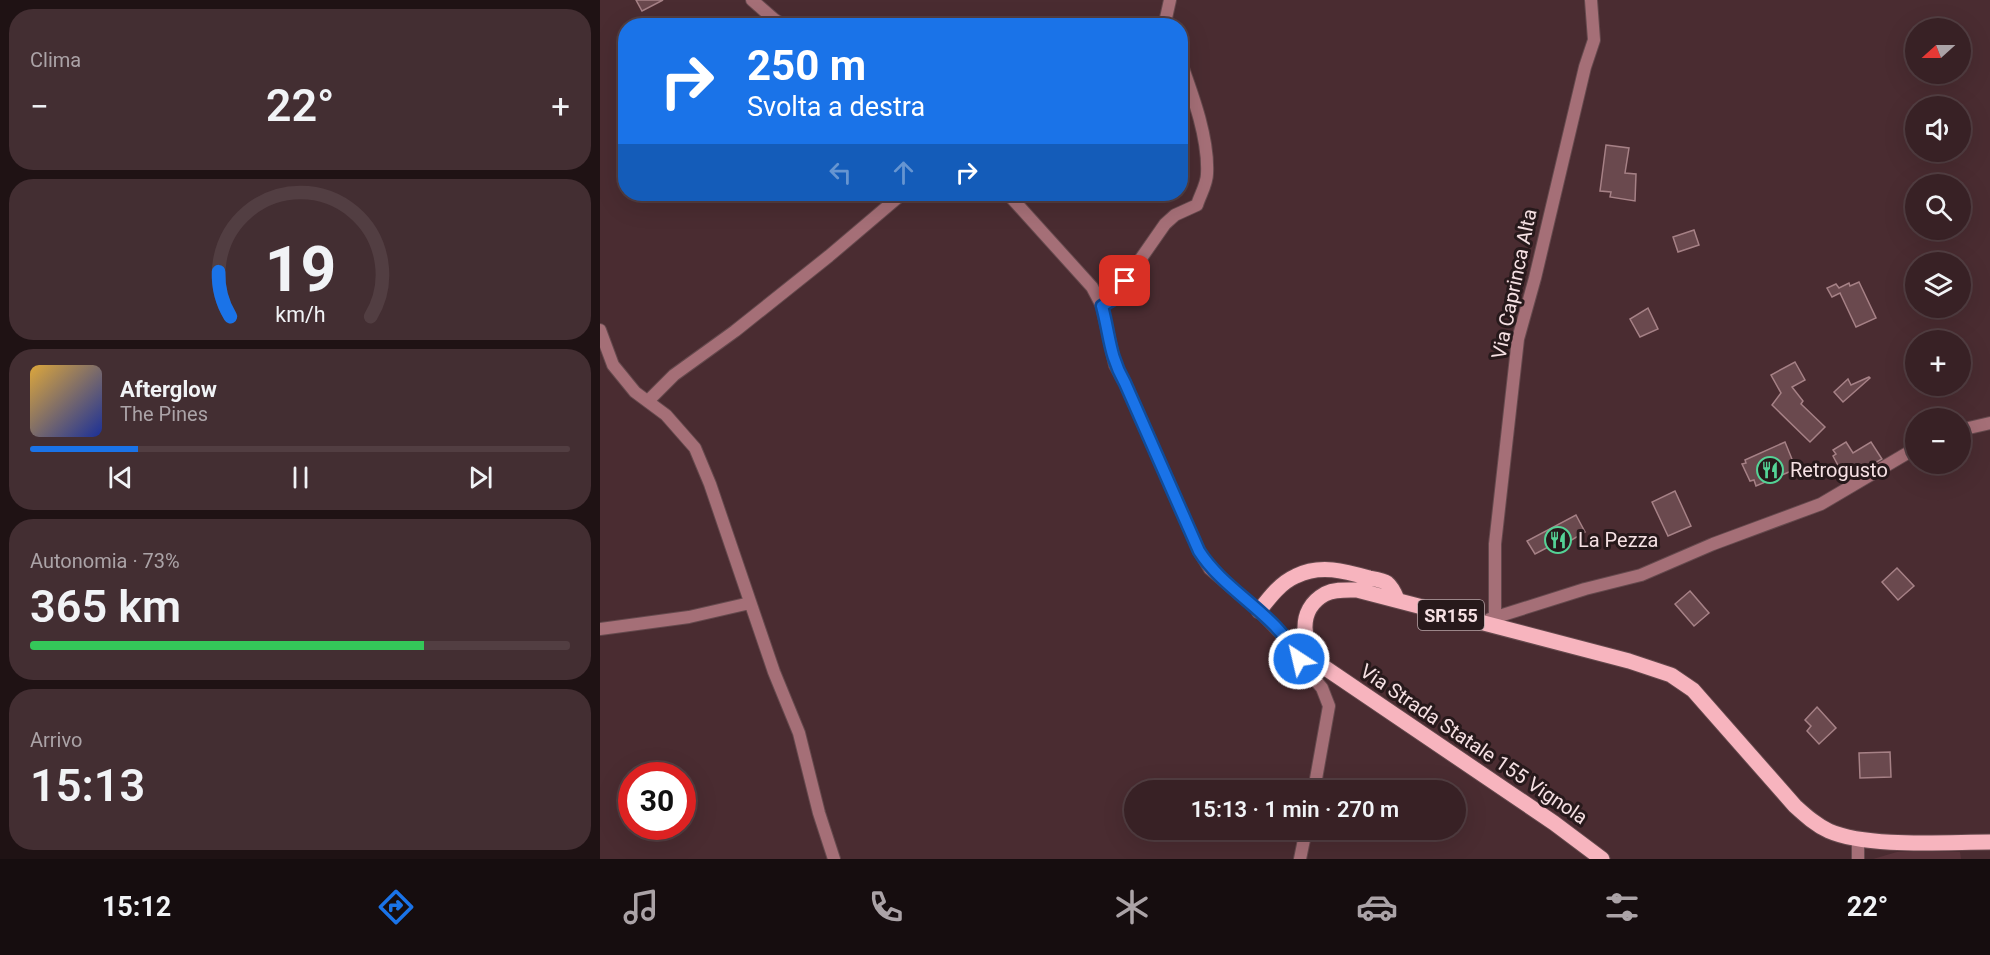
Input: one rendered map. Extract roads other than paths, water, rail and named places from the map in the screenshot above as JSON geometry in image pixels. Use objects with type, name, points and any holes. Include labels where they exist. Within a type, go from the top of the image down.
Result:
[{"type":"main road","points":[[1258,611],[1275,591],[1293,577],[1310,570],[1325,569],[1346,572],[1386,582],[1397,599]]},
{"type":"main road","name":"SR155","points":[[1309,649],[1305,637],[1307,613],[1313,603],[1326,594],[1340,590],[1357,590],[1489,620],[1671,675],[1693,690],[1796,806],[1810,820],[1826,830],[1858,839],[1990,843]]},
{"type":"main road","name":"Via Strada Statale 155 Vignola","points":[[1309,649],[1321,665],[1554,823],[1602,859]]},
{"type":"street","points":[[752,0],[774,18]]},
{"type":"street","points":[[1166,18],[1170,0]]},
{"type":"street","name":"Via Caprinca Alta","points":[[1489,620],[1495,544],[1518,339],[1535,278],[1585,67],[1594,40],[1591,0]]},
{"type":"street","points":[[1102,306],[1112,300],[1165,224],[1175,214],[1197,205],[1207,176],[1206,157],[1195,102],[1188,82]]},
{"type":"street","points":[[648,401],[674,375],[771,302],[894,201]]},
{"type":"street","points":[[1014,201],[1092,287],[1102,306],[1115,365],[1199,551],[1210,569],[1292,644],[1305,668],[1322,688],[1329,706],[1316,780]]},
{"type":"street","points":[[600,330],[613,365],[635,392],[666,415],[695,448],[710,484],[774,672],[799,734],[819,813],[834,859]]},
{"type":"street","points":[[1971,427],[1990,423]]},
{"type":"street","points":[[1489,620],[1585,589],[1641,575],[1713,544],[1821,504],[1905,454]]},
{"type":"street","points":[[600,629],[689,617],[750,603]]},
{"type":"street","points":[[1292,644],[1309,649]]},
{"type":"street","points":[[1858,839],[1858,859]]},
{"type":"street","points":[[1300,859],[1304,840]]},
{"type":"place","name":"Retrogusto","points":[[1770,470]]},
{"type":"place","name":"La Pezza","points":[[1558,540]]}]
